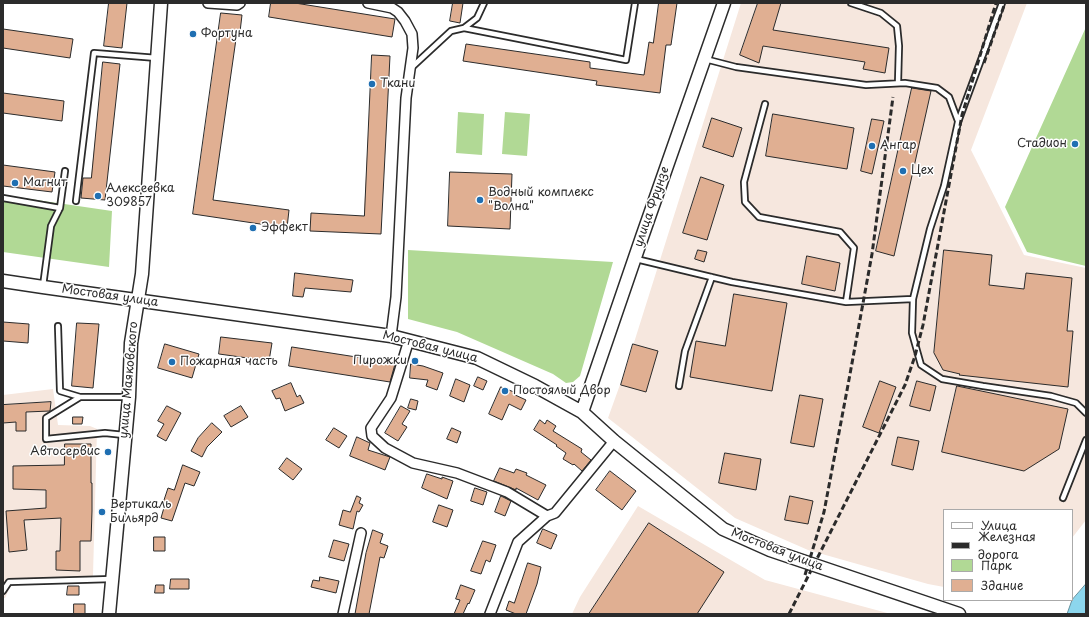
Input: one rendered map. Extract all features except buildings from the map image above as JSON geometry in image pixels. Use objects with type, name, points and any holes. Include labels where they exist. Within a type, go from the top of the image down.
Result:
[{"type":"main road","name":"улица Маяковского","points":[[109,614],[128,397],[131,343],[142,274],[161,3]]},
{"type":"main road","name":"улица Фрунзе","points":[[582,412],[634,258],[724,3]]},
{"type":"main road","name":"Мостовая улица","points":[[3,281],[43,288],[391,336],[477,358],[535,386],[582,412],[614,441],[723,529],[770,550],[959,614]]},
{"type":"street","points":[[208,3],[237,5],[240,3]]},
{"type":"street","points":[[368,3],[390,5],[398,12],[409,27],[412,34],[413,48],[406,98],[396,297],[391,336]]},
{"type":"street","points":[[409,340],[391,398],[371,428],[372,436],[385,448],[413,463],[457,473],[507,492],[547,516]]},
{"type":"street","points":[[490,614],[518,542],[547,516],[555,513],[614,441]]},
{"type":"street","points":[[343,614],[361,533]]},
{"type":"lane","points":[[464,28],[477,18],[484,3]]},
{"type":"lane","points":[[411,68],[451,31],[464,28],[626,60],[634,3]]},
{"type":"lane","points":[[851,3],[881,13],[897,26],[900,46],[898,83]]},
{"type":"lane","points":[[1002,3],[958,122],[944,186],[930,228],[913,299],[912,333],[921,365],[942,379],[1051,396],[1076,403],[1086,413]]},
{"type":"lane","points":[[76,201],[94,53],[157,58]]},
{"type":"lane","points":[[704,59],[736,67],[866,85],[905,83],[937,88],[949,97],[958,122]]},
{"type":"lane","points":[[765,104],[744,182],[745,202],[759,217],[840,232],[854,248],[846,302]]},
{"type":"lane","points":[[43,288],[51,226],[60,208],[65,171]]},
{"type":"lane","points":[[3,198],[60,208]]},
{"type":"lane","points":[[634,258],[732,282],[846,302],[913,299]]},
{"type":"lane","points":[[680,386],[685,351],[712,277]]},
{"type":"lane","points":[[58,326],[60,391],[80,397],[128,397]]},
{"type":"lane","points":[[80,397],[46,418],[46,439],[105,433],[124,435]]},
{"type":"lane","points":[[1063,498],[1086,440]]},
{"type":"lane","points":[[3,591],[9,582],[112,579]]},
{"type":"shaded area","points":[[741,3],[1027,3],[971,150],[1024,255],[1086,268],[1086,520],[1073,537],[1073,509],[943,509],[943,587],[928,584],[808,550],[735,518],[608,418],[626,368]]},
{"type":"shaded area","points":[[53,389],[58,425],[90,426],[97,429],[92,581],[11,585],[5,598],[3,598],[3,395]]},
{"type":"shaded area","points":[[638,506],[765,580],[891,614],[572,614],[580,597]]},
{"type":"green space","points":[[1086,27],[1086,266],[1027,252],[1005,207]]},
{"type":"green space","points":[[458,112],[484,114],[482,155],[456,153]]},
{"type":"green space","points":[[505,112],[530,114],[527,156],[502,154]]},
{"type":"green space","points":[[3,195],[112,211],[109,267],[3,252]]},
{"type":"green space","points":[[408,250],[613,262],[580,376],[573,382],[566,383],[553,374],[457,332],[408,319]]},
{"type":"water","points":[[1086,584],[1086,614],[1067,614],[1073,599]]},
{"type":"railway","points":[[789,614],[905,385],[915,356],[923,325],[962,115],[996,3]]},
{"type":"railway","points":[[984,63],[1005,3]]},
{"type":"railway","points":[[805,575],[824,512],[848,385],[872,254],[893,97]]},
{"type":"place","name":"Фортуна","points":[[193,34]]},
{"type":"place","name":"Ткани","points":[[372,84]]},
{"type":"place","name":"Стадион","points":[[1075,144]]},
{"type":"place","name":"Ангар","points":[[872,146]]},
{"type":"place","name":"Цех","points":[[903,171]]},
{"type":"place","name":"Магнит","points":[[15,183]]},
{"type":"place","name":"Алексеевка 309857","points":[[98,196]]},
{"type":"place","name":"Водный комплекс \"Волна\"","points":[[480,200]]},
{"type":"place","name":"Эффект","points":[[253,228]]},
{"type":"place","name":"Пирожки","points":[[415,361]]},
{"type":"place","name":"Пожарная часть","points":[[172,362]]},
{"type":"place","name":"Постоялый Двор","points":[[505,391]]},
{"type":"place","name":"Автосервис","points":[[108,452]]},
{"type":"place","name":"Вертикаль Бильярд","points":[[102,512]]}]
